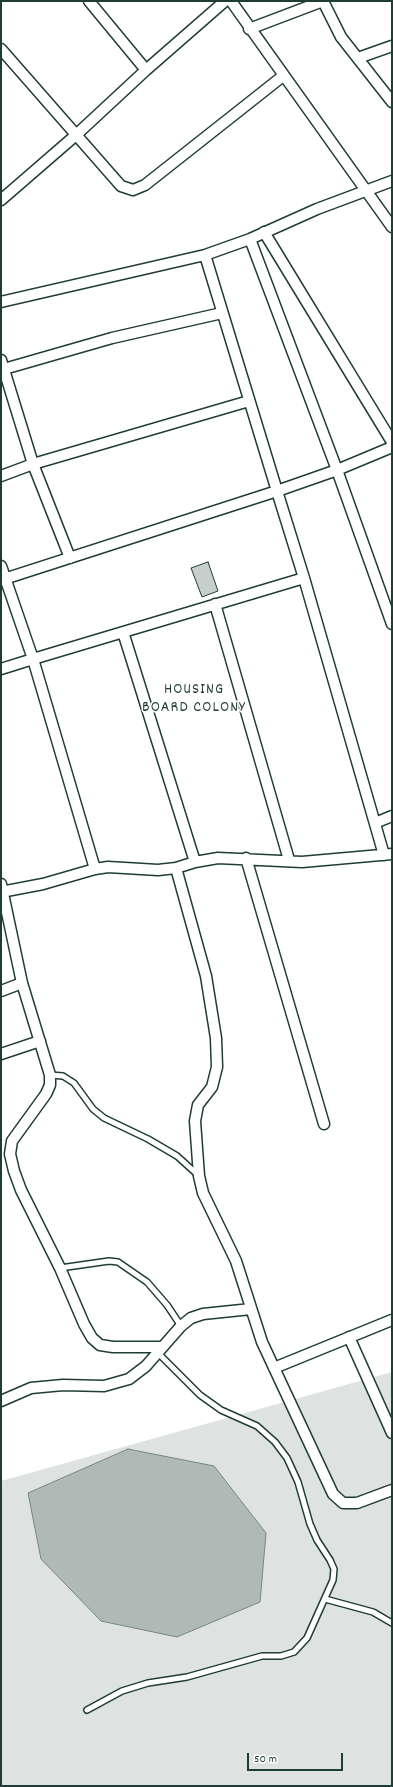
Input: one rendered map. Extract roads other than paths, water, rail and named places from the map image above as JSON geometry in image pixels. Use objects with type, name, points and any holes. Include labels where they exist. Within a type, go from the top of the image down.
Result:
[{"type":"street","points":[[88,1],[146,70]]},
{"type":"street","points":[[1,200],[76,135],[146,70],[225,1]]},
{"type":"street","points":[[231,1],[249,29],[392,227]]},
{"type":"street","points":[[249,29],[323,1],[341,37],[392,102]]},
{"type":"street","points":[[358,58],[392,46]]},
{"type":"street","points":[[3,56],[121,186],[133,190],[146,185],[283,76]]},
{"type":"street","points":[[1,302],[205,255],[250,239],[310,211],[392,181]]},
{"type":"street","points":[[264,232],[392,442]]},
{"type":"street","points":[[250,239],[337,470],[392,624]]},
{"type":"street","points":[[159,1350],[100,1345],[92,1338],[84,1324],[60,1268],[21,1190],[14,1171],[10,1154],[12,1142],[46,1094],[50,1085],[50,1075],[22,983],[2,889],[43,884],[95,868],[108,867],[158,870],[176,868],[195,862],[218,858],[246,858],[309,862],[388,855],[375,823],[304,578],[205,255]]},
{"type":"street","points":[[70,558],[33,464],[3,364],[222,313]]},
{"type":"street","points":[[1,476],[33,464],[249,401]]},
{"type":"street","points":[[3,580],[277,491],[337,470],[392,447]]},
{"type":"street","points":[[1,566],[3,580],[33,659],[95,868]]},
{"type":"street","points":[[1,669],[304,578]]},
{"type":"street","points":[[215,604],[289,860]]},
{"type":"street","points":[[124,632],[195,862]]},
{"type":"street","points":[[375,823],[392,816]]},
{"type":"street","points":[[246,858],[324,1124]]},
{"type":"street","points":[[176,868],[206,976],[216,1038],[217,1067],[212,1087],[198,1105],[195,1121],[199,1176],[203,1193],[236,1262],[262,1342],[333,1494],[343,1503],[357,1503],[392,1490]]},
{"type":"street","points":[[1,991],[22,983]]},
{"type":"street","points":[[1,1054],[40,1041]]},
{"type":"street","points":[[1,1401],[31,1388],[63,1385],[104,1386],[129,1379],[146,1366],[180,1326],[191,1318],[203,1314],[251,1309]]},
{"type":"street","points":[[274,1368],[392,1320]]},
{"type":"street","points":[[348,1337],[392,1433]]},
{"type":"lane","points":[[50,1075],[63,1076],[74,1083],[93,1109],[104,1118],[148,1139],[177,1156],[199,1176]]},
{"type":"lane","points":[[60,1268],[109,1261],[118,1262],[147,1282],[167,1305],[180,1326]]},
{"type":"lane","points":[[87,1710],[122,1692],[148,1683],[187,1677],[262,1656],[281,1656],[294,1652],[307,1638],[333,1580],[334,1569],[317,1540],[310,1524],[298,1482],[287,1458],[275,1442],[257,1426],[221,1410],[200,1395],[159,1350]]},
{"type":"lane","points":[[325,1599],[372,1612],[392,1623]]},
{"type":"district","name":"HOUSING BOARD COLONY","points":[[194,700]]}]
